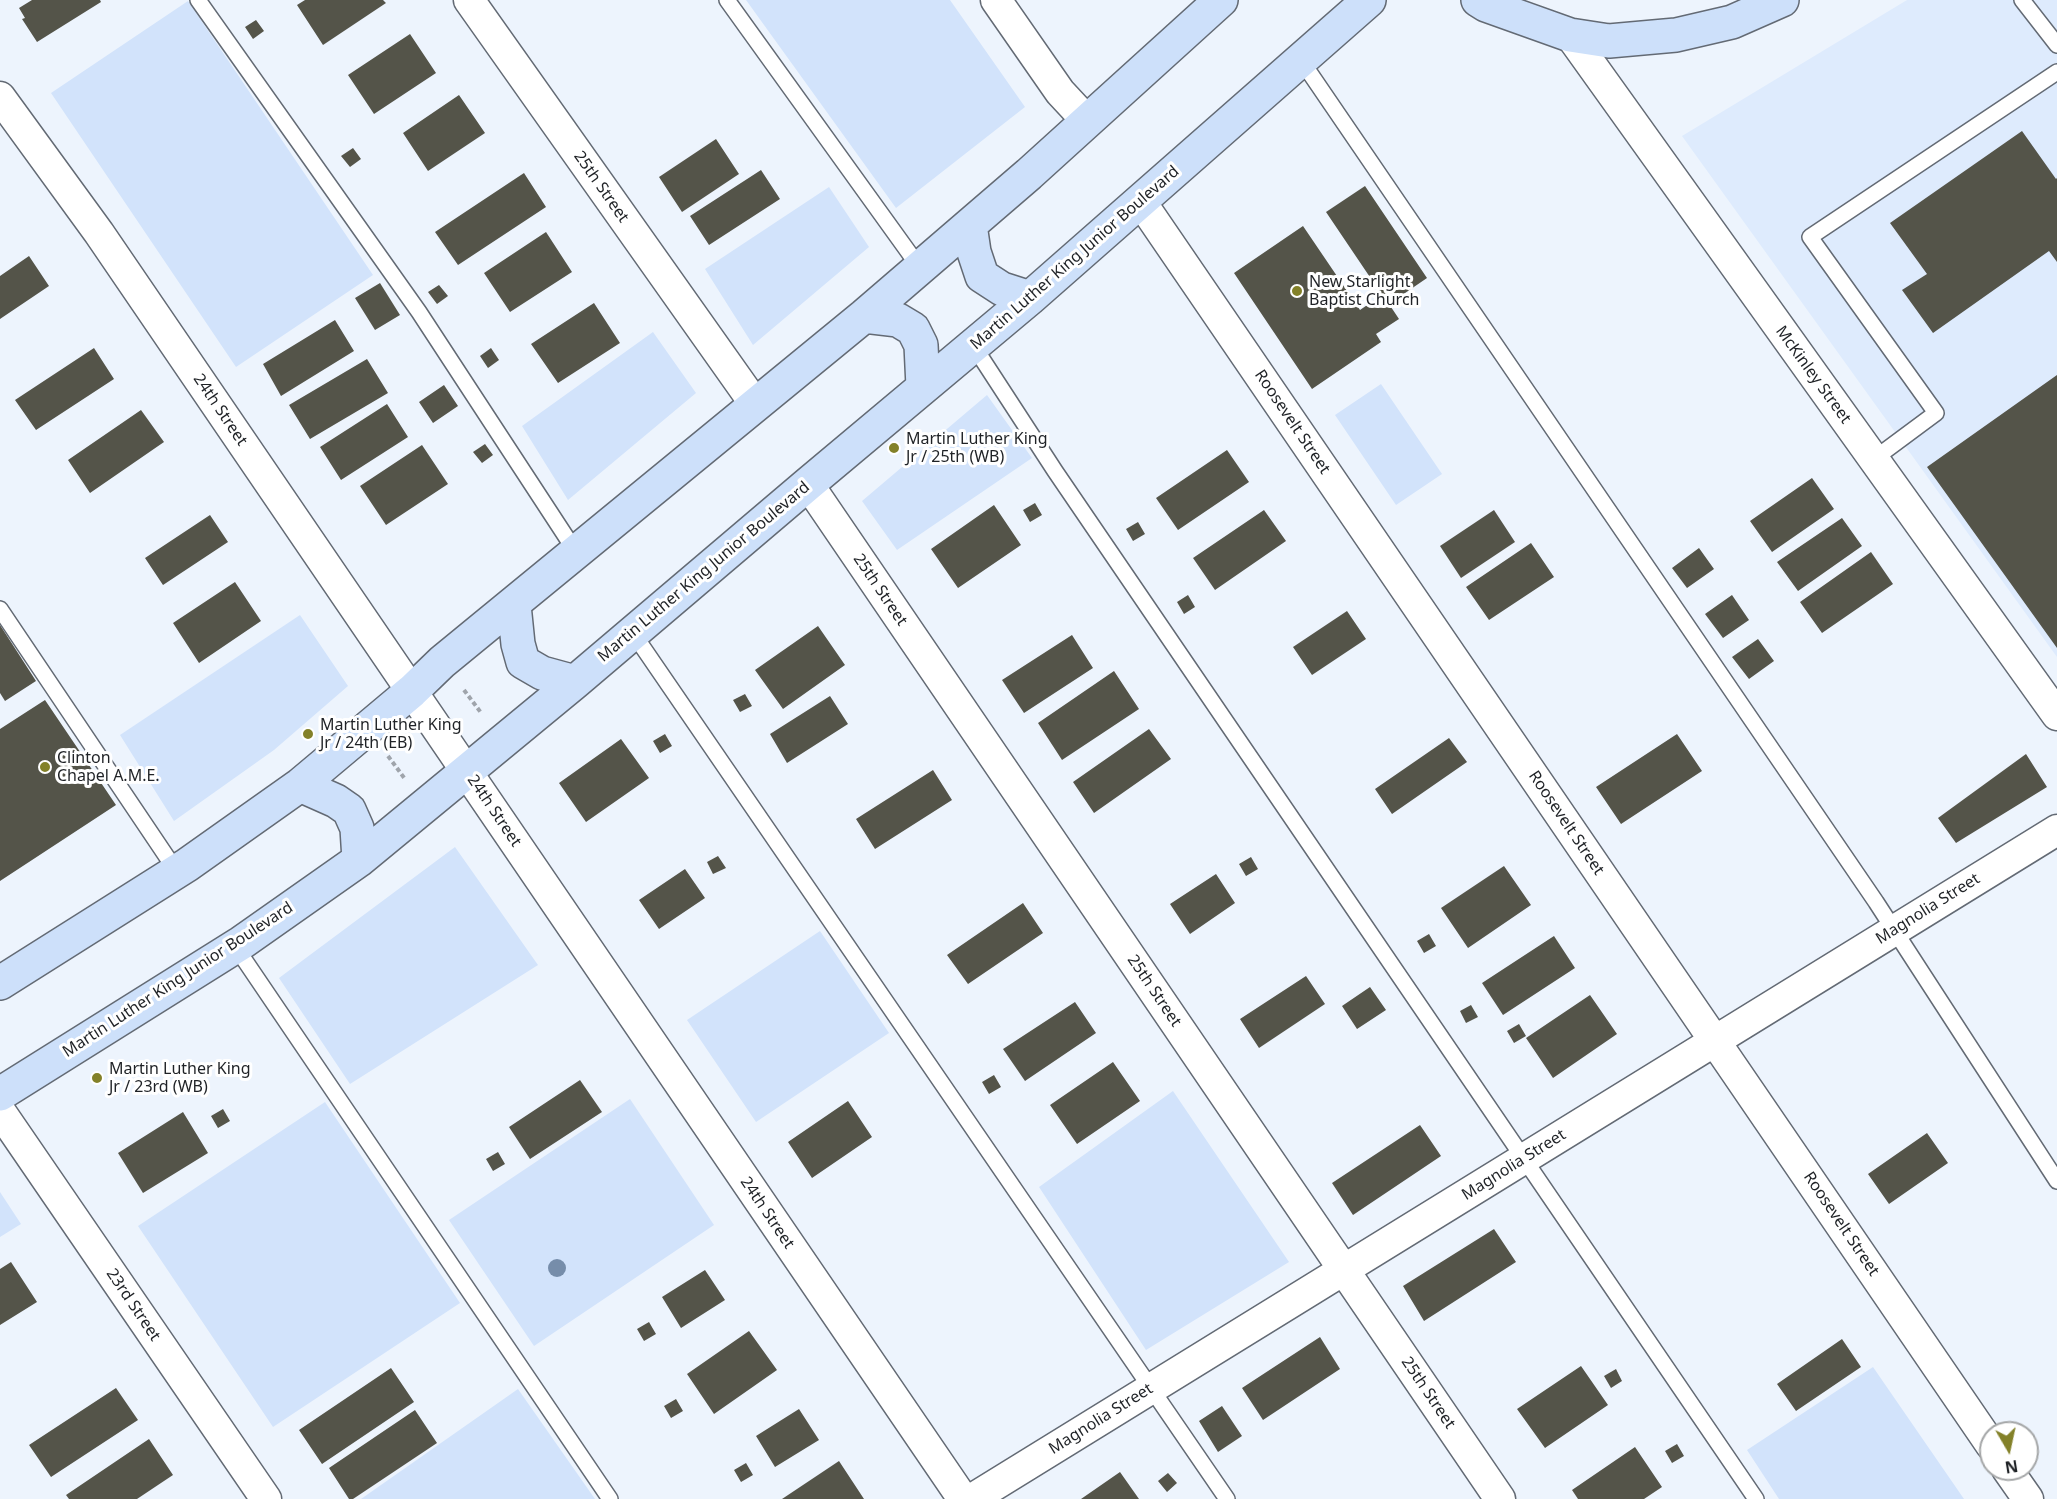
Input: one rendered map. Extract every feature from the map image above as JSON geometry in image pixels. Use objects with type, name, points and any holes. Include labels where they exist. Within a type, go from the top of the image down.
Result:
[{"type":"main road","points":[[0,983],[177,872],[300,785],[412,691],[442,662],[864,316],[970,225],[1221,0]]},
{"type":"main road","name":"Martin Luther King Junior Boulevard","points":[[0,1094],[236,946],[359,860],[575,682],[1030,298],[1369,0]]},
{"type":"main road","points":[[1478,0],[1486,5],[1570,35],[1609,41],[1676,35],[1732,22],[1782,0]]},
{"type":"main road","points":[[970,225],[974,252],[982,276],[1002,289],[1030,298]]},
{"type":"main road","points":[[864,316],[898,320],[913,329],[921,345],[923,387]]},
{"type":"main road","points":[[514,605],[518,644],[523,662],[542,673],[575,682]]},
{"type":"main road","points":[[300,785],[350,810],[357,828],[359,860]]},
{"type":"street","name":"25th Street","points":[[469,0],[755,404]]},
{"type":"street","points":[[996,0],[1060,92],[1087,121]]},
{"type":"street","name":"McKinley Street","points":[[1570,35],[2057,715]]},
{"type":"street","name":"24th Street","points":[[0,97],[99,233],[963,1499]]},
{"type":"street","name":"Roosevelt Street","points":[[1141,202],[1979,1427]]},
{"type":"street","name":"25th Street","points":[[808,484],[1500,1499]]},
{"type":"street","name":"Magnolia Street","points":[[972,1499],[2057,830]]},
{"type":"street","name":"23rd Street","points":[[0,1111],[266,1499]]},
{"type":"street","points":[[2015,1481],[2028,1499]]},
{"type":"lane","points":[[198,0],[419,312],[576,552]]},
{"type":"lane","points":[[727,0],[920,268]]},
{"type":"lane","points":[[2022,0],[2057,45]]},
{"type":"lane","points":[[1301,60],[1895,930],[2057,1181]]},
{"type":"lane","points":[[1874,459],[1936,413],[1810,237],[2057,72]]},
{"type":"lane","points":[[973,345],[1055,471],[1756,1499]]},
{"type":"lane","points":[[0,609],[177,872]]},
{"type":"lane","points":[[633,633],[1227,1499]]},
{"type":"lane","points":[[236,946],[610,1499]]},
{"type":"path","points":[[464,690],[484,717]]},
{"type":"path","points":[[388,756],[409,783]]},
{"type":"shaded area","points":[[746,0],[950,0],[1025,107],[896,208]]},
{"type":"shaded area","points":[[1907,0],[2057,0],[2057,657],[1682,136]]},
{"type":"shaded area","points":[[188,1],[373,275],[236,367],[51,93]]},
{"type":"shaded area","points":[[829,187],[869,247],[753,345],[705,269]]},
{"type":"shaded area","points":[[653,332],[696,393],[568,500],[522,426]]},
{"type":"shaded area","points":[[1381,384],[1442,474],[1396,505],[1335,415]]},
{"type":"shaded area","points":[[987,395],[1032,458],[897,550],[862,501]]},
{"type":"shaded area","points":[[300,615],[348,686],[274,750],[174,821],[120,735]]},
{"type":"shaded area","points":[[455,847],[538,965],[350,1084],[279,978]]},
{"type":"shaded area","points":[[820,931],[889,1033],[756,1122],[687,1020]]},
{"type":"shaded area","points":[[1173,1091],[1289,1262],[1146,1350],[1039,1187]]},
{"type":"shaded area","points":[[630,1099],[714,1225],[534,1346],[449,1220]]},
{"type":"shaded area","points":[[325,1102],[460,1303],[273,1427],[138,1226]]},
{"type":"shaded area","points":[[0,1192],[21,1224],[0,1237]]},
{"type":"shaded area","points":[[1873,1367],[1964,1499],[1779,1499],[1747,1450]]},
{"type":"shaded area","points":[[518,1389],[595,1499],[361,1499]]},
{"type":"building","points":[[32,0],[100,0],[101,2],[37,42],[22,19],[25,18],[19,8]]},
{"type":"building","points":[[305,0],[383,0],[386,3],[323,45],[297,5]]},
{"type":"building","points":[[256,20],[264,31],[253,39],[245,27]]},
{"type":"building","points":[[410,34],[436,73],[374,114],[348,75]]},
{"type":"building","points":[[459,95],[485,133],[428,171],[403,133]]},
{"type":"building","points":[[2022,131],[2057,178],[2057,262],[2049,251],[1933,333],[1902,290],[1927,274],[1890,223]]},
{"type":"building","points":[[716,139],[739,174],[682,212],[659,177]]},
{"type":"building","points":[[353,148],[361,159],[350,167],[341,156]]},
{"type":"building","points":[[761,170],[780,199],[709,245],[690,216]]},
{"type":"building","points":[[524,173],[546,207],[458,265],[435,232]]},
{"type":"building","name":"New Starlight Baptist Church","points":[[1365,186],[1427,278],[1389,304],[1399,319],[1376,334],[1381,342],[1312,389],[1234,273],[1303,226],[1360,310],[1382,295],[1326,212]]},
{"type":"building","points":[[546,232],[572,272],[510,312],[484,273]]},
{"type":"building","points":[[29,256],[49,286],[0,319],[0,276]]},
{"type":"building","points":[[380,283],[400,315],[375,330],[355,298]]},
{"type":"building","points":[[439,285],[448,296],[437,304],[428,292]]},
{"type":"building","points":[[594,303],[620,343],[558,383],[531,344]]},
{"type":"building","points":[[335,320],[354,351],[281,396],[263,364]]},
{"type":"building","points":[[94,348],[114,379],[36,430],[15,400]]},
{"type":"building","points":[[491,348],[499,360],[488,368],[480,356]]},
{"type":"building","points":[[367,359],[388,393],[310,439],[289,405]]},
{"type":"building","points":[[2057,375],[2057,648],[1927,467]]},
{"type":"building","points":[[444,385],[458,406],[433,423],[419,402]]},
{"type":"building","points":[[387,404],[408,437],[341,480],[320,447]]},
{"type":"building","points":[[141,410],[164,442],[90,493],[68,460]]},
{"type":"building","points":[[485,444],[493,455],[482,463],[473,452]]},
{"type":"building","points":[[422,445],[448,484],[386,525],[360,486]]},
{"type":"building","points":[[1227,450],[1249,482],[1178,530],[1156,498]]},
{"type":"building","points":[[1812,478],[1834,509],[1772,552],[1750,521]]},
{"type":"building","points":[[1035,503],[1042,515],[1030,522],[1023,510]]},
{"type":"building","points":[[994,505],[1021,545],[958,588],[931,549]]},
{"type":"building","points":[[1264,510],[1286,541],[1215,590],[1193,558]]},
{"type":"building","points":[[1494,510],[1515,542],[1461,578],[1440,546]]},
{"type":"building","points":[[210,515],[228,542],[163,585],[145,558]]},
{"type":"building","points":[[1842,518],[1862,546],[1798,591],[1777,562]]},
{"type":"building","points":[[1138,522],[1145,534],[1133,541],[1126,529]]},
{"type":"building","points":[[1531,543],[1554,577],[1489,620],[1466,587]]},
{"type":"building","points":[[1699,548],[1714,569],[1687,588],[1672,568]]},
{"type":"building","points":[[1871,552],[1893,584],[1822,633],[1800,602]]},
{"type":"building","points":[[235,582],[261,621],[199,663],[173,623]]},
{"type":"building","points":[[1188,595],[1195,607],[1184,614],[1177,602]]},
{"type":"building","points":[[1732,595],[1749,620],[1723,638],[1705,614]]},
{"type":"building","points":[[1347,611],[1366,639],[1312,675],[1293,647]]},
{"type":"building","points":[[0,625],[36,681],[5,701],[0,693]]},
{"type":"building","points":[[818,626],[845,665],[783,709],[755,670]]},
{"type":"building","points":[[1072,635],[1093,668],[1024,713],[1002,680]]},
{"type":"building","points":[[1758,639],[1774,661],[1749,679],[1732,657]]},
{"type":"building","points":[[1114,671],[1139,709],[1062,760],[1038,723]]},
{"type":"building","points":[[745,694],[752,706],[740,712],[733,700]]},
{"type":"building","points":[[830,696],[848,724],[787,763],[770,734]]},
{"type":"building","name":"Clinton Chapel A.M.E.","points":[[45,700],[116,805],[0,881],[0,729]]},
{"type":"building","points":[[1149,729],[1171,759],[1094,813],[1073,782]]},
{"type":"building","points":[[665,734],[672,746],[660,753],[653,741]]},
{"type":"building","points":[[1677,734],[1702,771],[1621,824],[1596,787]]},
{"type":"building","points":[[1449,738],[1467,762],[1392,814],[1375,789]]},
{"type":"building","points":[[621,739],[649,778],[586,822],[559,783]]},
{"type":"building","points":[[2026,754],[2047,787],[1956,843],[1938,818]]},
{"type":"building","points":[[933,770],[952,800],[875,849],[856,819]]},
{"type":"building","points":[[718,856],[726,868],[713,874],[707,862]]},
{"type":"building","points":[[1251,857],[1258,869],[1246,876],[1239,864]]},
{"type":"building","points":[[1504,866],[1531,905],[1468,948],[1441,908]]},
{"type":"building","points":[[685,869],[705,898],[659,929],[639,900]]},
{"type":"building","points":[[1216,874],[1235,903],[1190,934],[1170,904]]},
{"type":"building","points":[[1023,903],[1043,933],[968,984],[947,955]]},
{"type":"building","points":[[1429,934],[1436,946],[1424,953],[1417,941]]},
{"type":"building","points":[[1554,936],[1575,968],[1503,1015],[1482,983]]},
{"type":"building","points":[[1306,976],[1325,1004],[1259,1048],[1240,1019]]},
{"type":"building","points":[[1370,987],[1386,1010],[1357,1029],[1342,1006]]},
{"type":"building","points":[[1590,995],[1617,1034],[1553,1078],[1526,1038]]},
{"type":"building","points":[[1075,1002],[1096,1033],[1025,1081],[1003,1049]]},
{"type":"building","points":[[1471,1005],[1478,1017],[1466,1023],[1460,1011]]},
{"type":"building","points":[[1519,1024],[1526,1036],[1514,1043],[1507,1031]]},
{"type":"building","points":[[1113,1062],[1140,1101],[1077,1144],[1050,1105]]},
{"type":"building","points":[[994,1075],[1001,1087],[989,1094],[982,1082]]},
{"type":"building","points":[[580,1080],[602,1112],[530,1159],[509,1127]]},
{"type":"building","points":[[848,1101],[872,1137],[812,1178],[788,1142]]},
{"type":"building","points":[[223,1109],[230,1121],[218,1128],[211,1116]]},
{"type":"building","points":[[183,1112],[208,1153],[143,1193],[118,1153]]},
{"type":"building","points":[[1420,1125],[1441,1156],[1353,1215],[1332,1183]]},
{"type":"building","points":[[1927,1133],[1948,1163],[1889,1204],[1868,1174]]},
{"type":"building","points":[[498,1152],[505,1164],[493,1171],[486,1159]]},
{"type":"building","points":[[1494,1229],[1516,1262],[1424,1321],[1403,1286]]},
{"type":"building","points":[[11,1262],[37,1302],[0,1325],[0,1269]]},
{"type":"building","points":[[705,1270],[725,1300],[681,1328],[662,1297]]},
{"type":"building","points":[[649,1322],[656,1334],[644,1341],[637,1329]]},
{"type":"building","points":[[749,1331],[777,1370],[714,1414],[687,1374]]},
{"type":"building","points":[[1320,1337],[1340,1369],[1263,1420],[1242,1388]]},
{"type":"building","points":[[1842,1339],[1861,1367],[1796,1411],[1777,1384]]},
{"type":"building","points":[[1581,1366],[1608,1405],[1545,1448],[1517,1409]]},
{"type":"building","points":[[391,1368],[414,1402],[322,1464],[299,1430]]},
{"type":"building","points":[[1616,1369],[1622,1381],[1611,1388],[1604,1376]]},
{"type":"building","points":[[116,1388],[138,1420],[51,1477],[29,1445]]},
{"type":"building","points":[[676,1399],[683,1411],[671,1418],[664,1406]]},
{"type":"building","points":[[1222,1406],[1242,1436],[1218,1452],[1199,1421]]},
{"type":"building","points":[[799,1409],[819,1440],[775,1467],[756,1436]]},
{"type":"building","points":[[415,1410],[437,1443],[353,1499],[349,1499],[329,1468]]},
{"type":"building","points":[[149,1439],[173,1475],[137,1499],[69,1499],[66,1495]]},
{"type":"building","points":[[1677,1444],[1684,1456],[1672,1463],[1665,1451]]},
{"type":"building","points":[[1635,1447],[1662,1487],[1644,1499],[1578,1499],[1572,1490]]},
{"type":"building","points":[[839,1461],[864,1499],[782,1499]]},
{"type":"building","points":[[746,1463],[753,1475],[741,1482],[734,1470]]},
{"type":"building","points":[[1120,1472],[1139,1499],[1081,1499]]},
{"type":"building","points":[[1168,1473],[1177,1483],[1167,1492],[1158,1481]]},
{"type":"place","name":"New Starlight Baptist Church","points":[[1297,291]]},
{"type":"place","name":"Martin Luther King Jr / 25th (WB)","points":[[894,448]]},
{"type":"place","name":"Martin Luther King Jr / 24th (EB)","points":[[308,734]]},
{"type":"place","name":"Clinton Chapel A.M.E.","points":[[45,767]]},
{"type":"place","name":"Martin Luther King Jr / 23rd (WB)","points":[[97,1078]]}]
